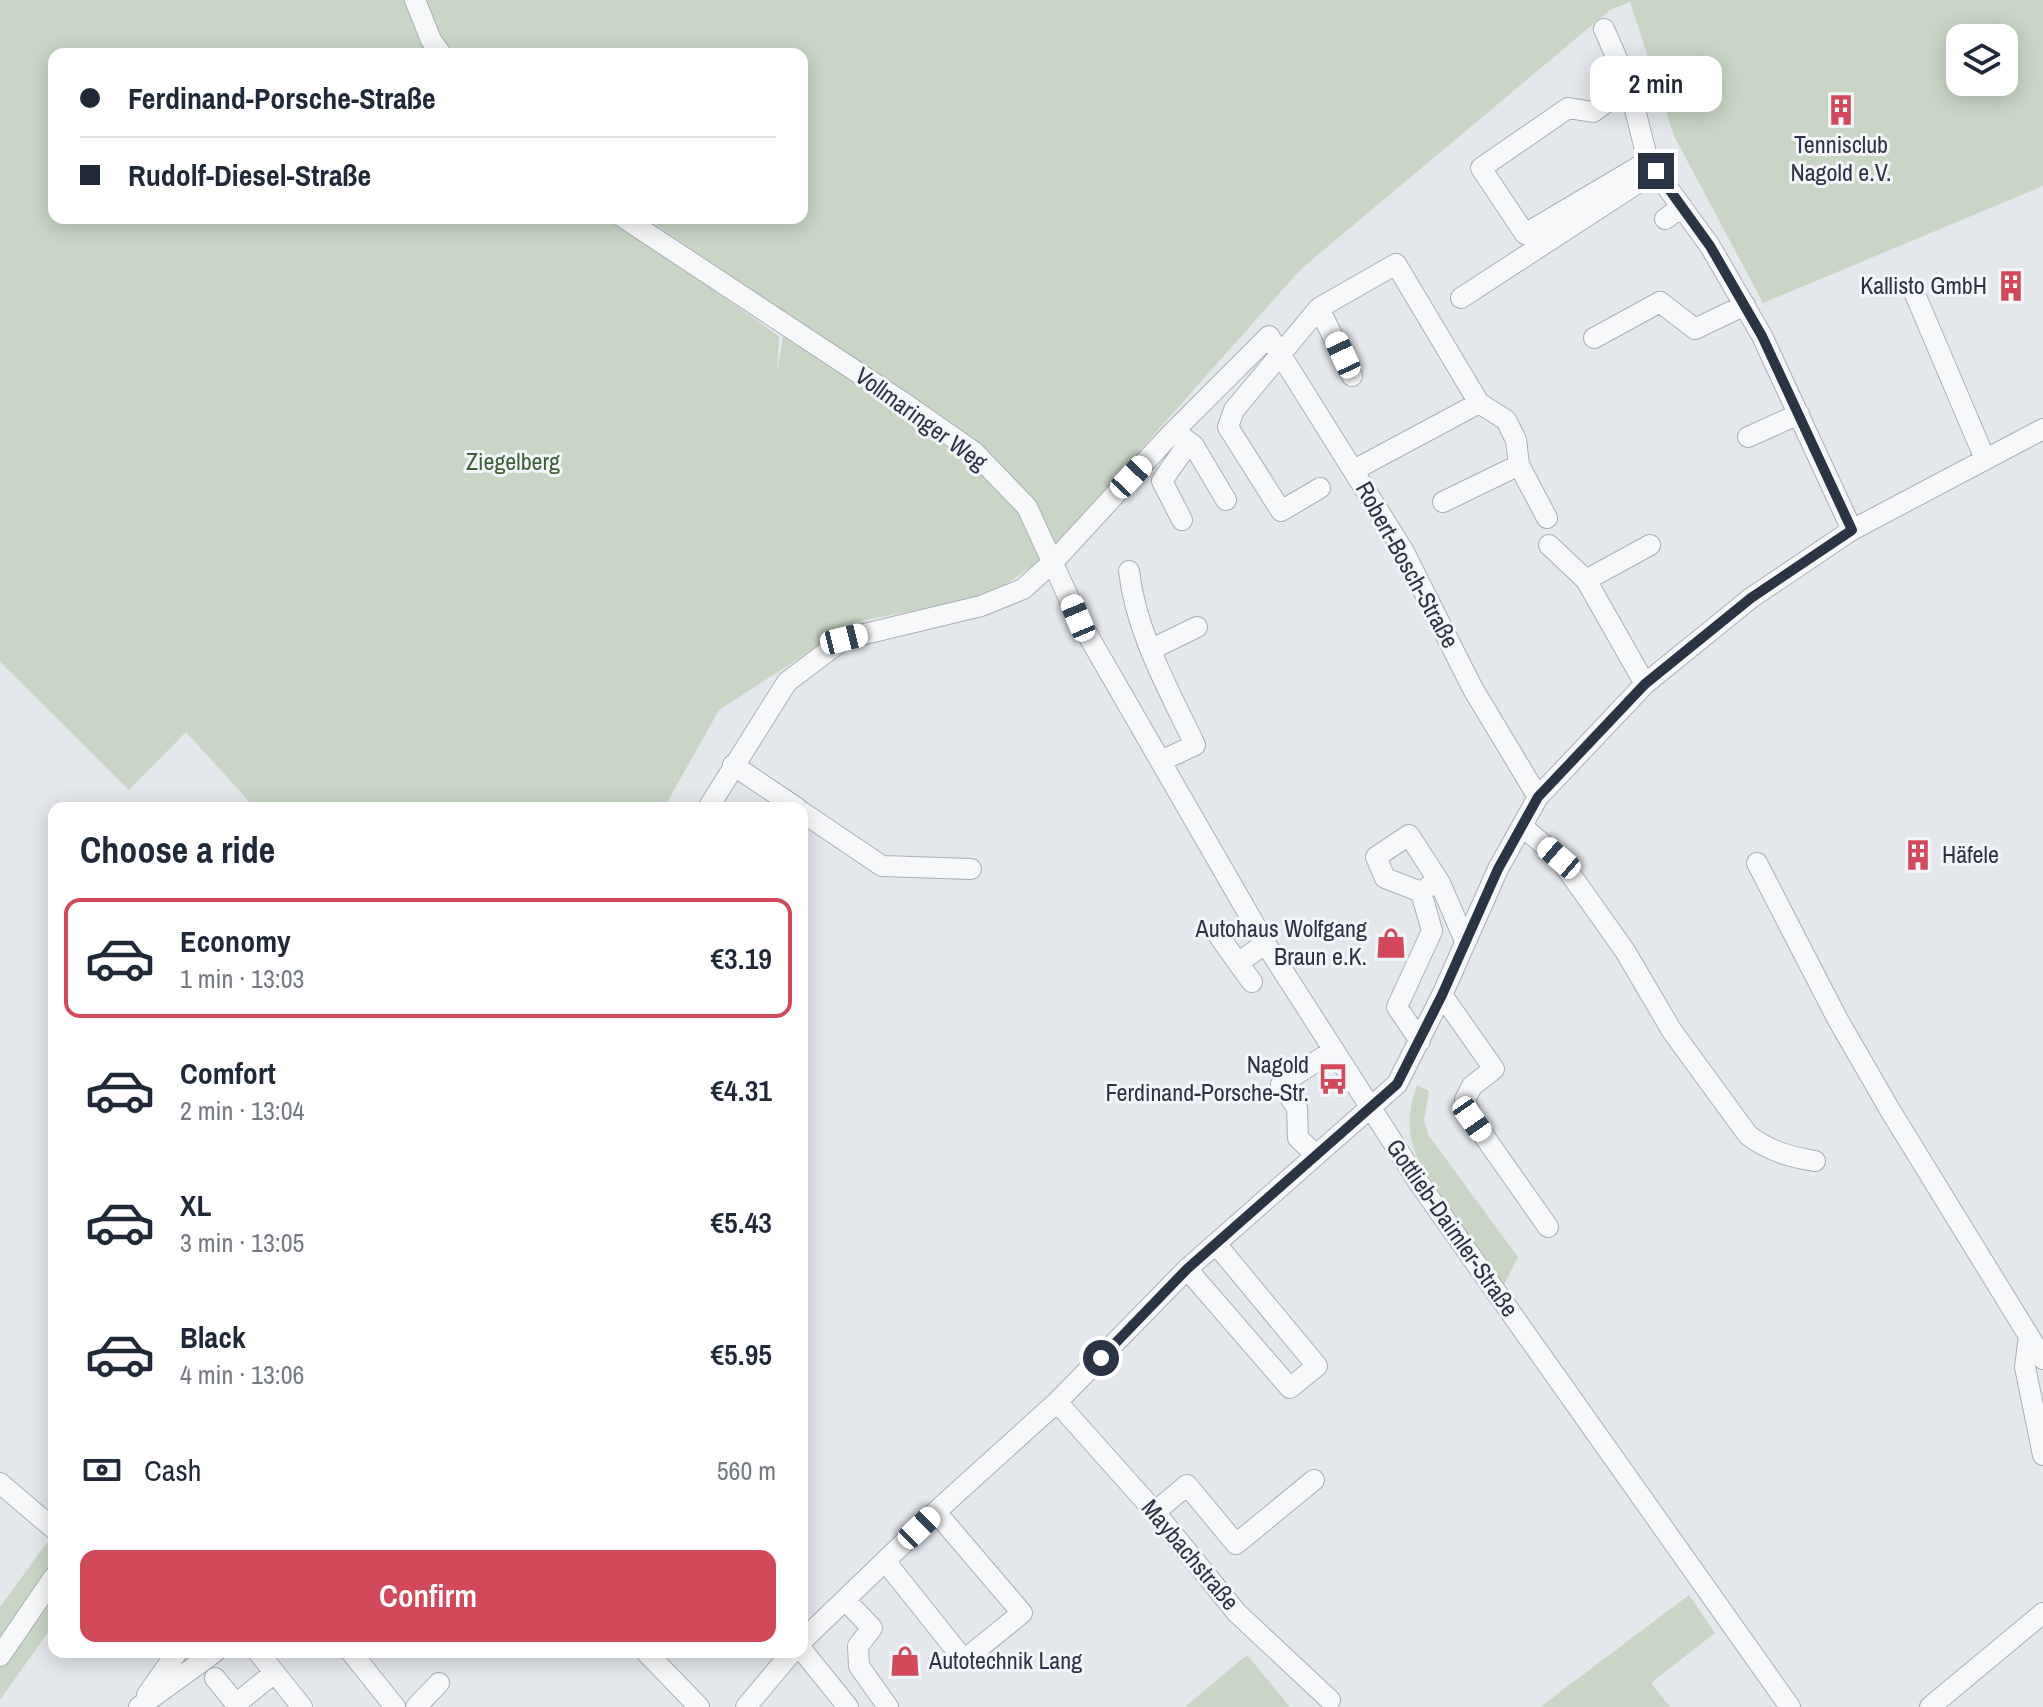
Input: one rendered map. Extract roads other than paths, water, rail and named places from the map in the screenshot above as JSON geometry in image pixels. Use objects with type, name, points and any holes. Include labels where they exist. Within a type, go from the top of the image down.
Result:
[{"type":"street","points":[[415,0],[437,48]]},
{"type":"street","points":[[1604,29],[1629,86],[1652,166],[1673,213],[1710,246],[1745,305],[1852,530]]},
{"type":"street","points":[[1629,86],[1593,112],[1568,108],[1481,168],[1525,234],[1652,166]]},
{"type":"street","points":[[1461,298],[1652,166]]},
{"type":"street","name":"Vollmaringer Weg","points":[[633,224],[974,452],[1027,507],[1054,561]]},
{"type":"street","points":[[1320,488],[1281,511],[1228,427],[1234,410],[1319,308],[1396,264],[1479,403],[1506,420],[1516,440],[1519,465],[1547,518]]},
{"type":"street","points":[[1915,294],[1985,459]]},
{"type":"street","points":[[1594,338],[1660,302],[1695,329],[1745,305]]},
{"type":"street","points":[[1319,308],[1352,376]]},
{"type":"street","name":"Robert-Bosch-Straße","points":[[1182,437],[1269,336],[1403,550],[1473,689],[1538,797]]},
{"type":"street","points":[[1354,470],[1479,403]]},
{"type":"street","points":[[1748,437],[1799,414]]},
{"type":"street","points":[[808,1635],[936,1512],[1057,1402],[1187,1269],[1397,1084],[1442,995],[1498,869],[1538,797],[1645,684],[1751,598],[1852,530],[2043,429]]},
{"type":"street","points":[[711,802],[787,682],[844,639],[981,606],[1023,589],[1182,437]]},
{"type":"street","points":[[1182,437],[1226,500]]},
{"type":"street","points":[[1182,437],[1162,481],[1182,520]]},
{"type":"street","points":[[1443,502],[1519,465]]},
{"type":"street","points":[[1549,545],[1586,580],[1645,684]]},
{"type":"street","points":[[1586,580],[1650,545]]},
{"type":"street","name":"Gottlieb-Daimler-Straße","points":[[1054,561],[1078,618],[1266,943],[1370,1107],[1419,1183],[1790,1707]]},
{"type":"street","points":[[1129,571],[1136,611],[1195,745],[1161,761]]},
{"type":"street","points":[[1152,649],[1197,627]]},
{"type":"street","points":[[733,765],[788,802]]},
{"type":"street","points":[[808,816],[882,866],[971,869]]},
{"type":"street","points":[[1522,826],[1559,858],[1625,951],[1672,1031],[1748,1135],[1762,1146],[1785,1156],[1815,1161]]},
{"type":"street","points":[[1757,863],[1838,1020],[2043,1359]]},
{"type":"street","points":[[1420,1041],[1397,1007],[1432,931],[1429,886],[1465,941]]},
{"type":"street","points":[[1216,932],[1252,982]]},
{"type":"street","points":[[1238,963],[1266,943]]},
{"type":"street","points":[[1442,995],[1494,1069],[1472,1086],[1465,1100],[1472,1119],[1548,1227]]},
{"type":"street","points":[[1316,1155],[1298,1138],[1297,1108],[1281,1084],[1334,1050]]},
{"type":"street","points":[[1187,1269],[1290,1388],[1317,1366],[1216,1244]]},
{"type":"street","points":[[2029,1336],[2025,1367],[2043,1455]]},
{"type":"street","name":"Maybachstraße","points":[[1057,1402],[1155,1512],[1237,1613],[1330,1700]]},
{"type":"street","points":[[1155,1512],[1187,1485],[1236,1544],[1314,1480]]},
{"type":"street","points":[[0,1483],[48,1524]]},
{"type":"street","points":[[885,1561],[964,1660],[1022,1613],[936,1512]]},
{"type":"street","points":[[0,1656],[48,1586]]},
{"type":"street","points":[[845,1600],[872,1628],[858,1646],[859,1666],[888,1707]]},
{"type":"street","points":[[1930,1707],[2043,1613]]},
{"type":"street","points":[[808,1657],[848,1707]]},
{"type":"street","points":[[139,1707],[173,1658]]},
{"type":"street","points":[[139,1707],[207,1658]]},
{"type":"street","points":[[263,1658],[302,1707]]},
{"type":"street","points":[[356,1658],[395,1707]]},
{"type":"street","points":[[652,1658],[699,1707]]},
{"type":"street","points":[[746,1707],[787,1658]]},
{"type":"street","points":[[215,1678],[237,1705],[274,1673]]},
{"type":"street","points":[[416,1707],[439,1683]]},
{"type":"place","name":"Tennisclub Nagold e.V.","points":[[1841,110]]},
{"type":"place","name":"Kallisto GmbH","points":[[2011,286]]},
{"type":"place","name":"Häfele","points":[[1918,855]]},
{"type":"place","name":"Autohaus Wolfgang Braun e.K.","points":[[1391,943]]},
{"type":"place","name":"Nagold Ferdinand-Porsche-Str.","points":[[1333,1079]]},
{"type":"place","name":"Autotechnik Lang","points":[[905,1661]]},
{"type":"park label","name":"Ziegelberg","points":[[513,462]]}]
